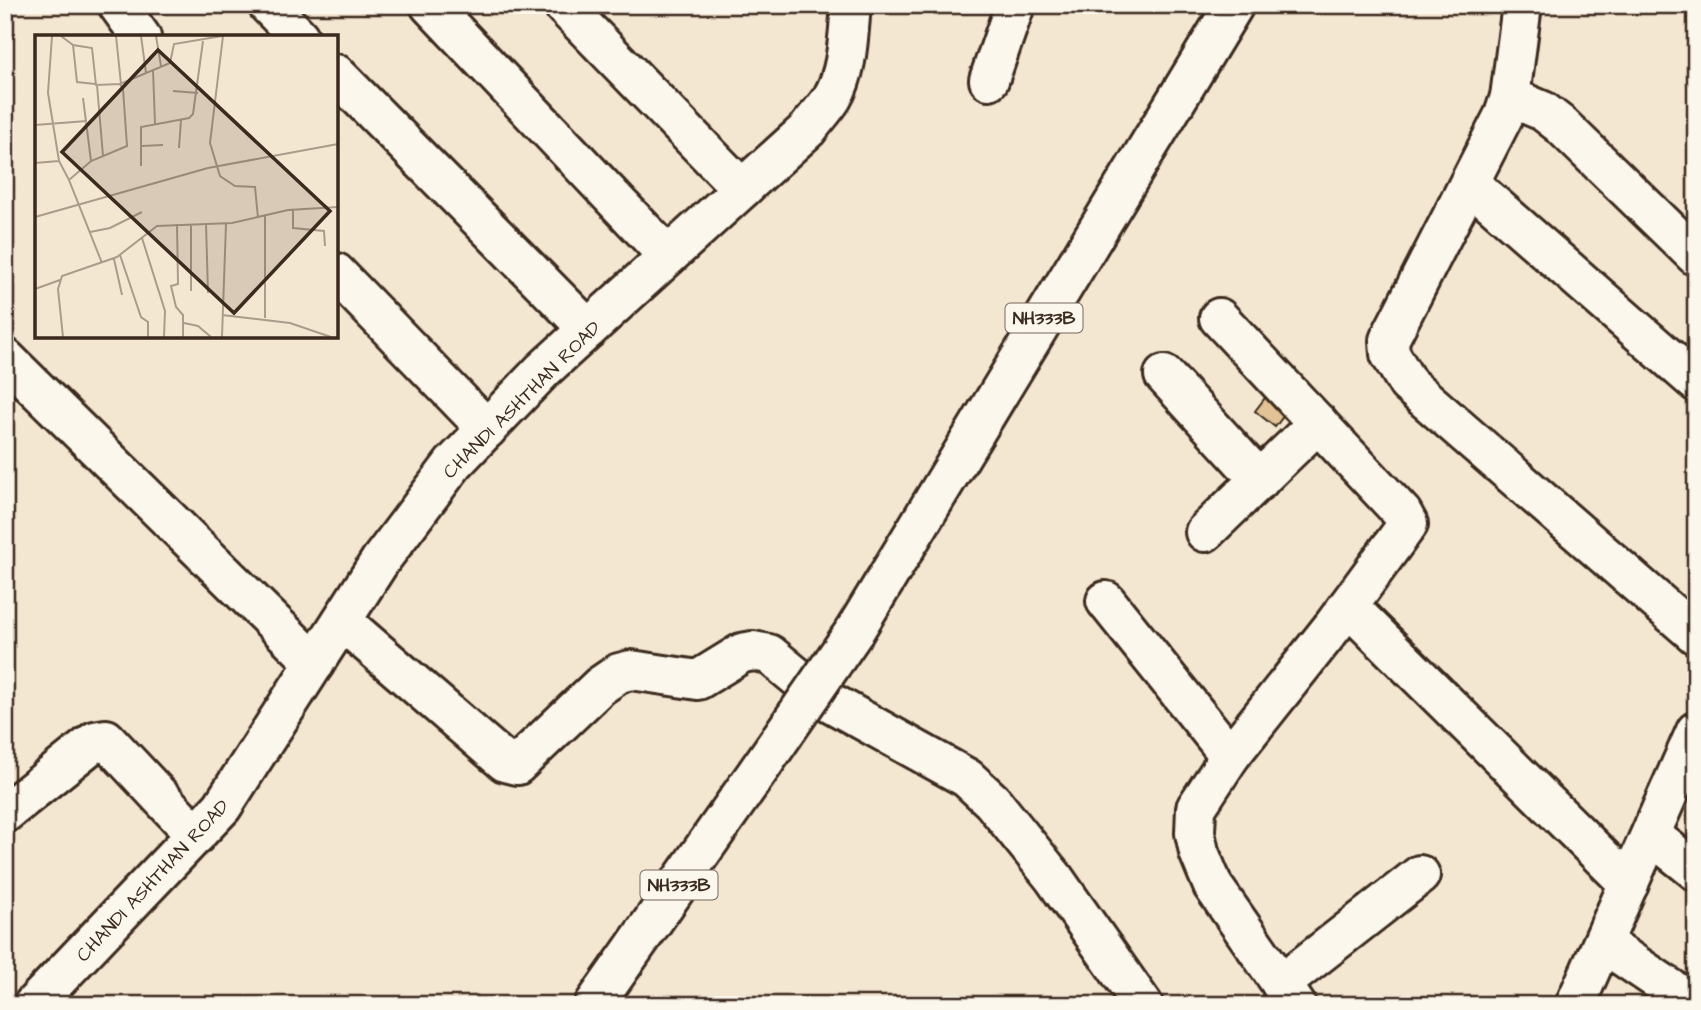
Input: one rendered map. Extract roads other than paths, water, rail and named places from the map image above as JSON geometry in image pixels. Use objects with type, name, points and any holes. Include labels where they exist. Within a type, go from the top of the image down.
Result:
[{"type":"main road","points":[[118,5],[140,35]]},
{"type":"main road","points":[[268,5],[297,35]]},
{"type":"main road","points":[[430,5],[668,256]]},
{"type":"main road","points":[[563,5],[742,189]]},
{"type":"main road","name":"CHANDI ASHTHAN ROAD","points":[[33,1005],[196,835],[235,790],[380,561],[453,464],[543,370],[808,129],[832,98],[840,79],[845,60],[851,5]]},
{"type":"main road","points":[[989,80],[1015,5]]},
{"type":"main road","name":"NH333B","points":[[594,1005],[854,632],[1234,5]]},
{"type":"main road","points":[[1522,5],[1510,97],[1499,127],[1389,340],[1390,354],[1408,384],[1696,635]]},
{"type":"main road","points":[[338,76],[588,329]]},
{"type":"main road","points":[[1510,97],[1543,111],[1561,125],[1696,256]]},
{"type":"main road","points":[[1470,184],[1696,383]]},
{"type":"main road","points":[[338,275],[487,429]]},
{"type":"main road","points":[[1219,318],[1402,513],[1408,524],[1348,606],[1230,756],[1196,808],[1195,833],[1199,852],[1213,886],[1288,994],[1420,875]]},
{"type":"main road","points":[[5,358],[315,663]]},
{"type":"main road","points":[[1164,375],[1260,480]]},
{"type":"main road","points":[[1205,533],[1318,423]]},
{"type":"main road","points":[[1106,601],[1230,756]]},
{"type":"main road","points":[[1348,606],[1629,884]]},
{"type":"main road","points":[[342,621],[511,764],[517,765],[600,686],[619,673],[631,670],[698,680],[742,653],[753,651],[769,654],[821,697],[967,779],[992,800],[1054,878],[1143,1005]]},
{"type":"main road","points":[[1575,1005],[1696,731]]},
{"type":"main road","points":[[5,813],[95,741],[106,739],[196,835]]},
{"type":"main road","points":[[1651,835],[1696,871]]},
{"type":"main road","points":[[1603,943],[1695,1005]]}]
